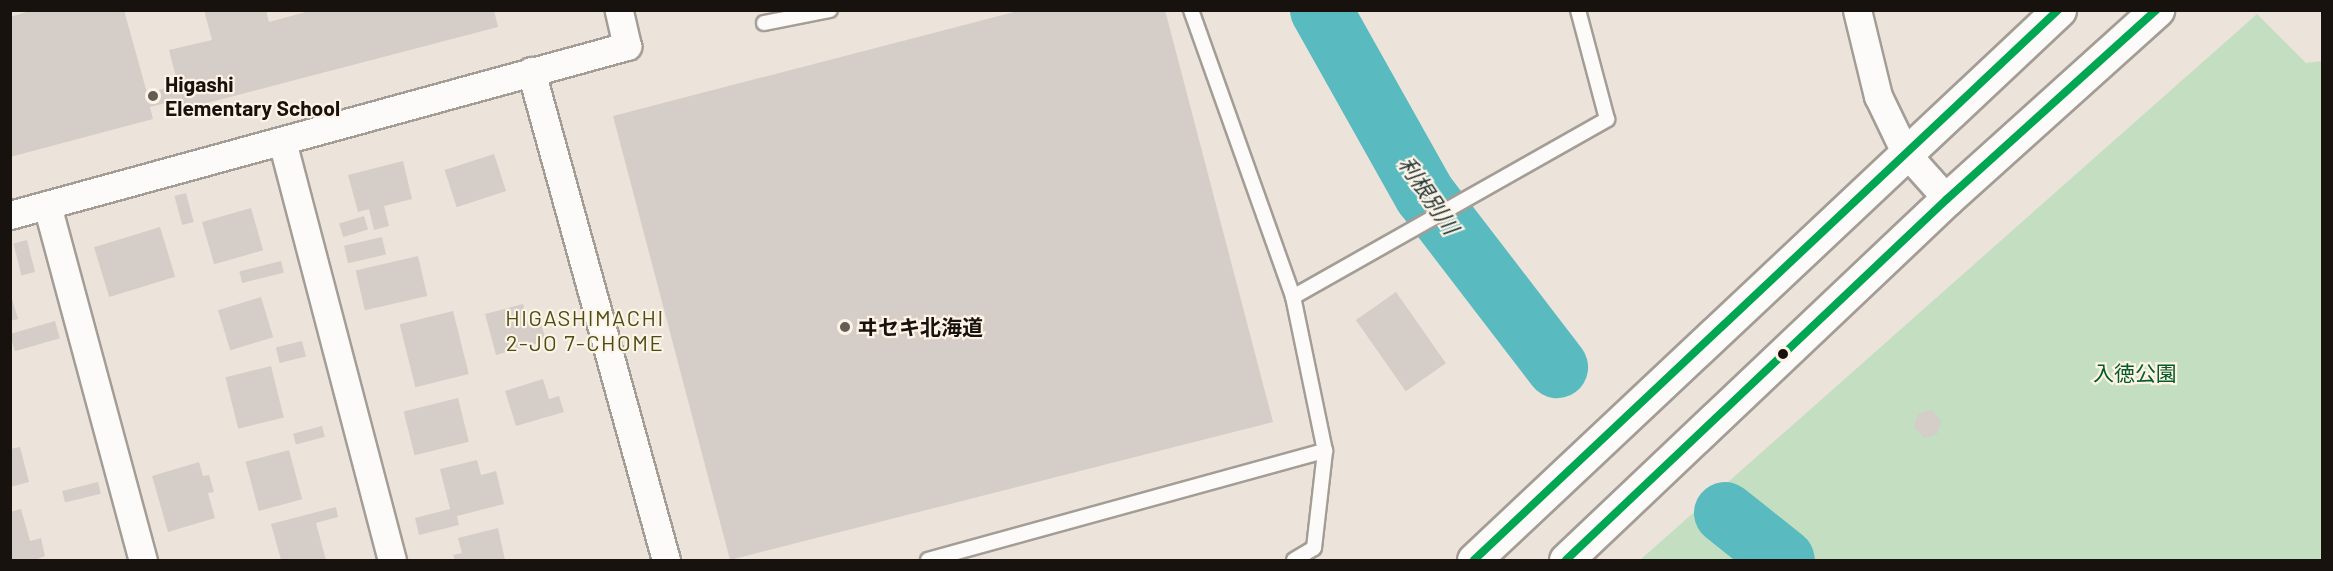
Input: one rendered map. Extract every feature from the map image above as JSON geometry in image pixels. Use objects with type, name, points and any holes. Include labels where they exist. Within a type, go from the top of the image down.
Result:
[{"type":"highway","points":[[1474,561],[1905,152],[2059,10]]},
{"type":"highway","points":[[1566,561],[1947,199],[2157,10]]},
{"type":"street","points":[[10,215],[627,45],[619,10]]},
{"type":"street","points":[[1857,10],[1878,96],[1905,152],[1947,199]]},
{"type":"street","points":[[531,71],[666,561]]},
{"type":"street","points":[[282,141],[392,561]]},
{"type":"street","points":[[47,205],[143,561]]},
{"type":"lane","points":[[764,23],[830,10]]},
{"type":"lane","points":[[1191,10],[1293,297],[1325,451],[1314,548],[1294,561]]},
{"type":"lane","points":[[1293,297],[1607,119],[1578,10]]},
{"type":"lane","points":[[928,561],[1325,451]]},
{"type":"green space","name":"入徳公園","points":[[2257,14],[2306,63],[2322,61],[2322,560],[1640,560]]},
{"type":"building","name":"Higashi Elementary School","points":[[33,10],[124,10],[147,93],[178,85],[169,50],[212,40],[204,10],[266,10],[269,22],[313,10],[494,10],[498,27],[184,109],[182,99],[150,107],[153,119],[10,157],[10,17]]},
{"type":"building","points":[[1022,10],[1165,10],[1273,422],[730,560],[613,116]]},
{"type":"building","points":[[494,154],[506,191],[457,207],[445,170]]},
{"type":"building","points":[[403,161],[412,199],[384,206],[389,226],[374,230],[369,209],[358,212],[348,175]]},
{"type":"building","points":[[186,193],[194,222],[182,225],[174,196]]},
{"type":"building","points":[[251,208],[263,250],[214,264],[202,222]]},
{"type":"building","points":[[364,216],[368,229],[343,237],[339,224]]},
{"type":"building","points":[[160,227],[175,277],[109,297],[94,247]]},
{"type":"building","points":[[382,237],[386,255],[348,263],[344,246]]},
{"type":"building","points":[[27,240],[35,272],[21,275],[13,243]]},
{"type":"building","points":[[418,256],[427,296],[365,310],[356,270]]},
{"type":"building","points":[[281,261],[284,273],[242,283],[239,271]]},
{"type":"building","points":[[10,292],[18,319],[10,321]]},
{"type":"building","points":[[1396,292],[1446,363],[1406,391],[1356,320]]},
{"type":"building","points":[[261,297],[273,337],[230,350],[218,310]]},
{"type":"building","points":[[523,304],[528,323],[540,319],[546,341],[496,355],[485,314]]},
{"type":"building","points":[[453,311],[469,374],[415,387],[400,324]]},
{"type":"building","points":[[55,321],[60,338],[15,351],[10,334]]},
{"type":"building","points":[[302,341],[306,357],[280,363],[276,348]]},
{"type":"building","points":[[271,366],[284,417],[238,429],[225,377]]},
{"type":"building","points":[[543,379],[549,399],[559,396],[564,412],[516,426],[505,391]]},
{"type":"building","points":[[458,398],[469,442],[415,455],[404,412]]},
{"type":"building","points":[[1932,410],[1941,421],[1937,434],[1924,438],[1914,427],[1918,414]]},
{"type":"building","points":[[322,426],[325,437],[296,444],[293,434]]},
{"type":"building","points":[[20,447],[29,482],[10,487],[10,449]]},
{"type":"building","points":[[289,450],[302,499],[259,511],[246,462]]},
{"type":"building","points":[[477,460],[481,475],[496,471],[504,504],[457,516],[459,525],[419,535],[415,518],[450,509],[440,469]]},
{"type":"building","points":[[199,462],[203,476],[209,475],[214,492],[208,493],[215,518],[168,532],[152,476]]},
{"type":"building","points":[[98,482],[101,494],[65,503],[62,491]]},
{"type":"building","points":[[336,507],[338,517],[316,523],[326,560],[281,560],[271,524]]},
{"type":"building","points":[[21,509],[30,541],[41,538],[45,556],[35,560],[10,560],[10,512]]},
{"type":"building","points":[[498,528],[505,560],[455,560],[453,555],[462,553],[458,538]]},
{"type":"waterway","name":"利根別川","points":[[1321,10],[1425,195],[1557,367]]},
{"type":"waterway","name":"利根別川","points":[[1725,513],[1784,560]]},
{"type":"transit line","points":[[1474,560],[2058,10]]},
{"type":"transit line","points":[[1566,560],[1947,199],[2156,10]]},
{"type":"place","name":"Higashi Elementary School","points":[[153,96]]},
{"type":"place","name":"ヰセキ北海道","points":[[845,327]]},
{"type":"district","name":"HIGASHIMACHI 2-JO 7-CHOME","points":[[585,330]]}]
